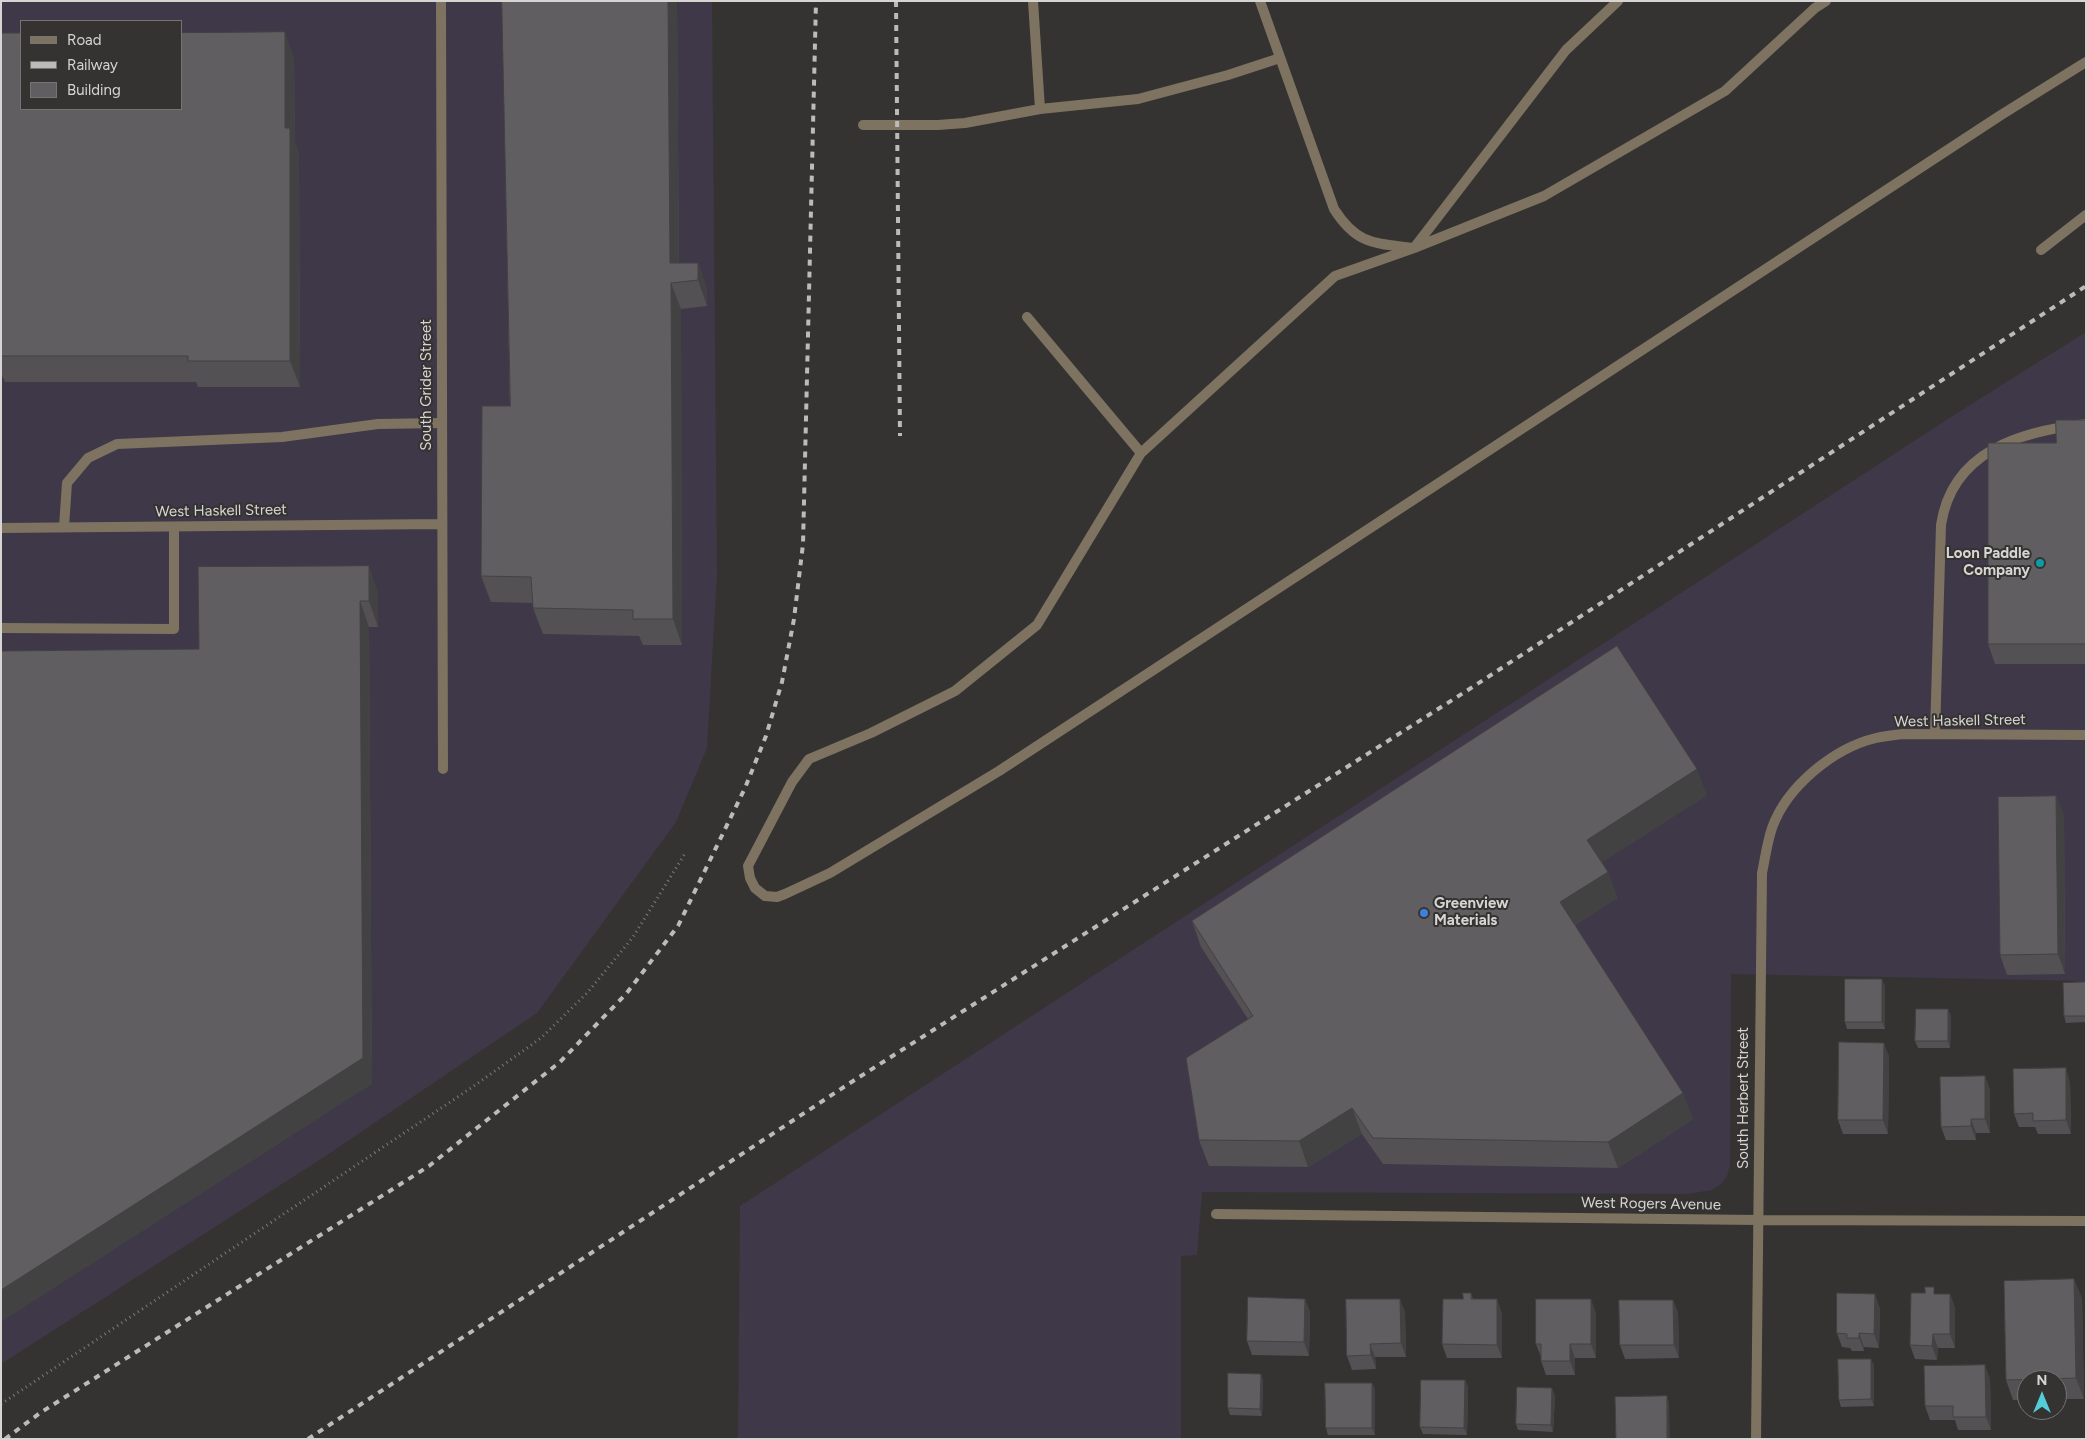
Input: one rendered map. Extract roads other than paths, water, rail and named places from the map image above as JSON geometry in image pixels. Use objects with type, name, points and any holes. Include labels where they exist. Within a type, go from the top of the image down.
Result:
[{"type":"street","name":"South Grider Street","points":[[441,1],[443,769]]},
{"type":"street","points":[[1033,1],[1040,109]]},
{"type":"street","points":[[1260,1],[1334,209],[1343,223],[1358,237],[1382,244],[1414,248]]},
{"type":"street","points":[[1414,248],[1566,50],[1618,1]]},
{"type":"street","points":[[1826,1],[1815,8],[1725,91],[1544,196],[1414,248],[1335,276],[1141,453],[1036,625],[955,691],[871,733],[808,759],[792,782],[748,866],[750,878],[755,888],[765,896],[777,897],[830,873],[999,771],[2001,115],[2086,62]]},
{"type":"street","points":[[863,126],[938,125],[1040,109],[1138,100],[1228,75],[1280,58]]},
{"type":"street","points":[[2041,250],[2086,215]]},
{"type":"street","points":[[1027,317],[1141,453]]},
{"type":"street","points":[[64,527],[67,484],[88,458],[117,444],[282,437],[378,424],[442,423]]},
{"type":"street","points":[[1935,734],[1941,525],[1944,510],[1950,496],[1967,467],[1984,454],[2029,435],[2057,427],[2086,424]]},
{"type":"street","name":"West Haskell Street","points":[[1,528],[442,524]]},
{"type":"street","points":[[1,628],[174,629],[174,527]]},
{"type":"street","name":"West Haskell Street","points":[[1813,772],[1830,759],[1851,747],[1876,738],[1903,734],[2086,735]]},
{"type":"street","name":"South Herbert Street","points":[[1756,1439],[1762,873],[1772,827],[1791,794],[1813,772]]},
{"type":"street","name":"West Rogers Avenue","points":[[1216,1214],[1758,1220],[2086,1221]]},
{"type":"railway","points":[[5,1439],[40,1413],[429,1166],[560,1062],[626,994],[678,926],[745,788],[766,736],[782,682],[794,619],[803,544],[816,1]]},
{"type":"railway","points":[[896,1],[900,436]]},
{"type":"railway","points":[[308,1439],[850,1083],[1468,690],[2086,286]]},
{"type":"place","name":"Loon Paddle Company","points":[[2040,563]]},
{"type":"place","name":"Greenview Materials","points":[[1424,913]]}]
